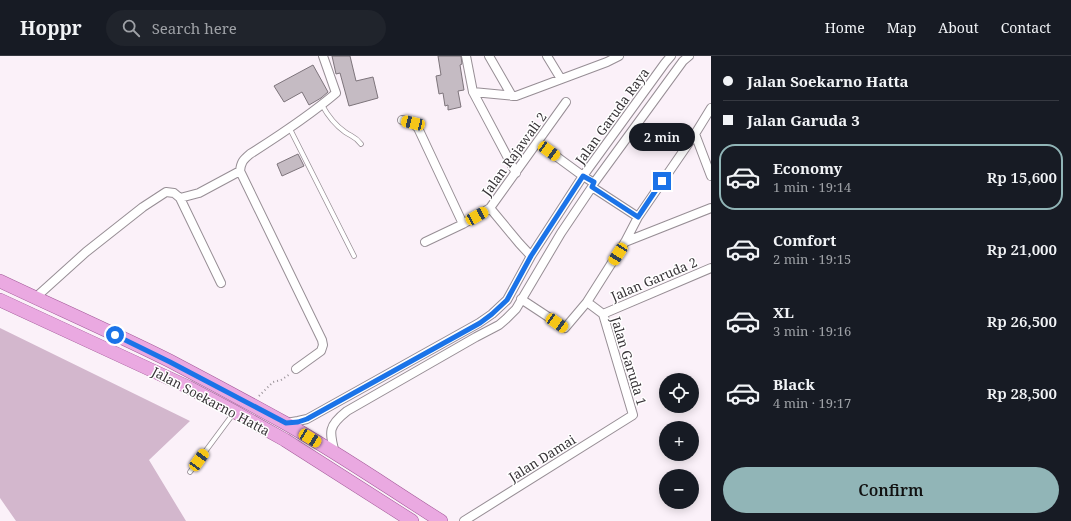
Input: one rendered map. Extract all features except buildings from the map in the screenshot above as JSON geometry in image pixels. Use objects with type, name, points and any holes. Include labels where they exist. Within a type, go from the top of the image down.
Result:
[{"type":"main road","name":"Jalan Soekarno Hatta","points":[[0,282],[170,362],[286,423],[441,521]]},
{"type":"main road","name":"Jalan Soekarno Hatta","points":[[0,300],[188,387],[235,412],[285,440],[412,521]]},
{"type":"main road","points":[[107,350],[115,335]]},
{"type":"street","points":[[296,369],[321,352],[323,345],[322,340],[240,171],[240,165],[250,154],[290,129],[336,93],[323,56]]},
{"type":"street","points":[[466,56],[474,92],[516,173]]},
{"type":"street","points":[[489,56],[512,96]]},
{"type":"street","points":[[547,56],[561,79]]},
{"type":"street","points":[[474,92],[516,96],[561,79],[606,59],[619,56]]},
{"type":"street","name":"Jalan Garuda Raya","points":[[286,423],[298,422],[307,419],[486,319],[496,311],[507,300],[531,256],[583,176],[671,56]]},
{"type":"street","name":"Jalan Garuda Raya","points":[[335,453],[331,439],[331,431],[337,418],[357,404],[469,340],[499,325],[516,309],[561,233],[593,185],[683,61],[689,56]]},
{"type":"street","name":"Jalan Rajawali 2","points":[[531,256],[490,208],[566,102]]},
{"type":"street","points":[[521,299],[565,328],[587,302],[625,242],[638,217],[711,108]]},
{"type":"street","points":[[402,120],[413,123],[418,128],[463,224]]},
{"type":"street","points":[[695,134],[711,176]]},
{"type":"street","points":[[538,143],[638,217]]},
{"type":"street","points":[[180,198],[199,193],[240,171]]},
{"type":"street","points":[[35,298],[86,252],[143,207],[166,192],[174,193],[180,198],[221,283]]},
{"type":"street","points":[[425,242],[463,224],[490,208]]},
{"type":"street","points":[[625,242],[711,208]]},
{"type":"street","name":"Jalan Garuda 2","points":[[587,302],[603,314],[711,268]]},
{"type":"street","name":"Jalan Garuda 1","points":[[603,314],[633,415]]},
{"type":"street","name":"Jalan Damai","points":[[464,521],[633,415]]},
{"type":"lane","points":[[322,105],[338,126],[356,138],[361,144]]},
{"type":"lane","points":[[290,129],[354,256]]},
{"type":"lane","points":[[190,472],[235,412]]},
{"type":"path","points":[[251,405],[273,382],[281,380],[296,369]]},
{"type":"shaded area","points":[[0,328],[190,421],[149,460],[186,521],[16,521],[0,498]]},
{"type":"route","points":[[115,335],[286,423],[298,422],[307,419],[480,323],[492,314],[507,300],[531,256],[583,176],[594,182],[592,187],[638,217],[662,181]]}]
